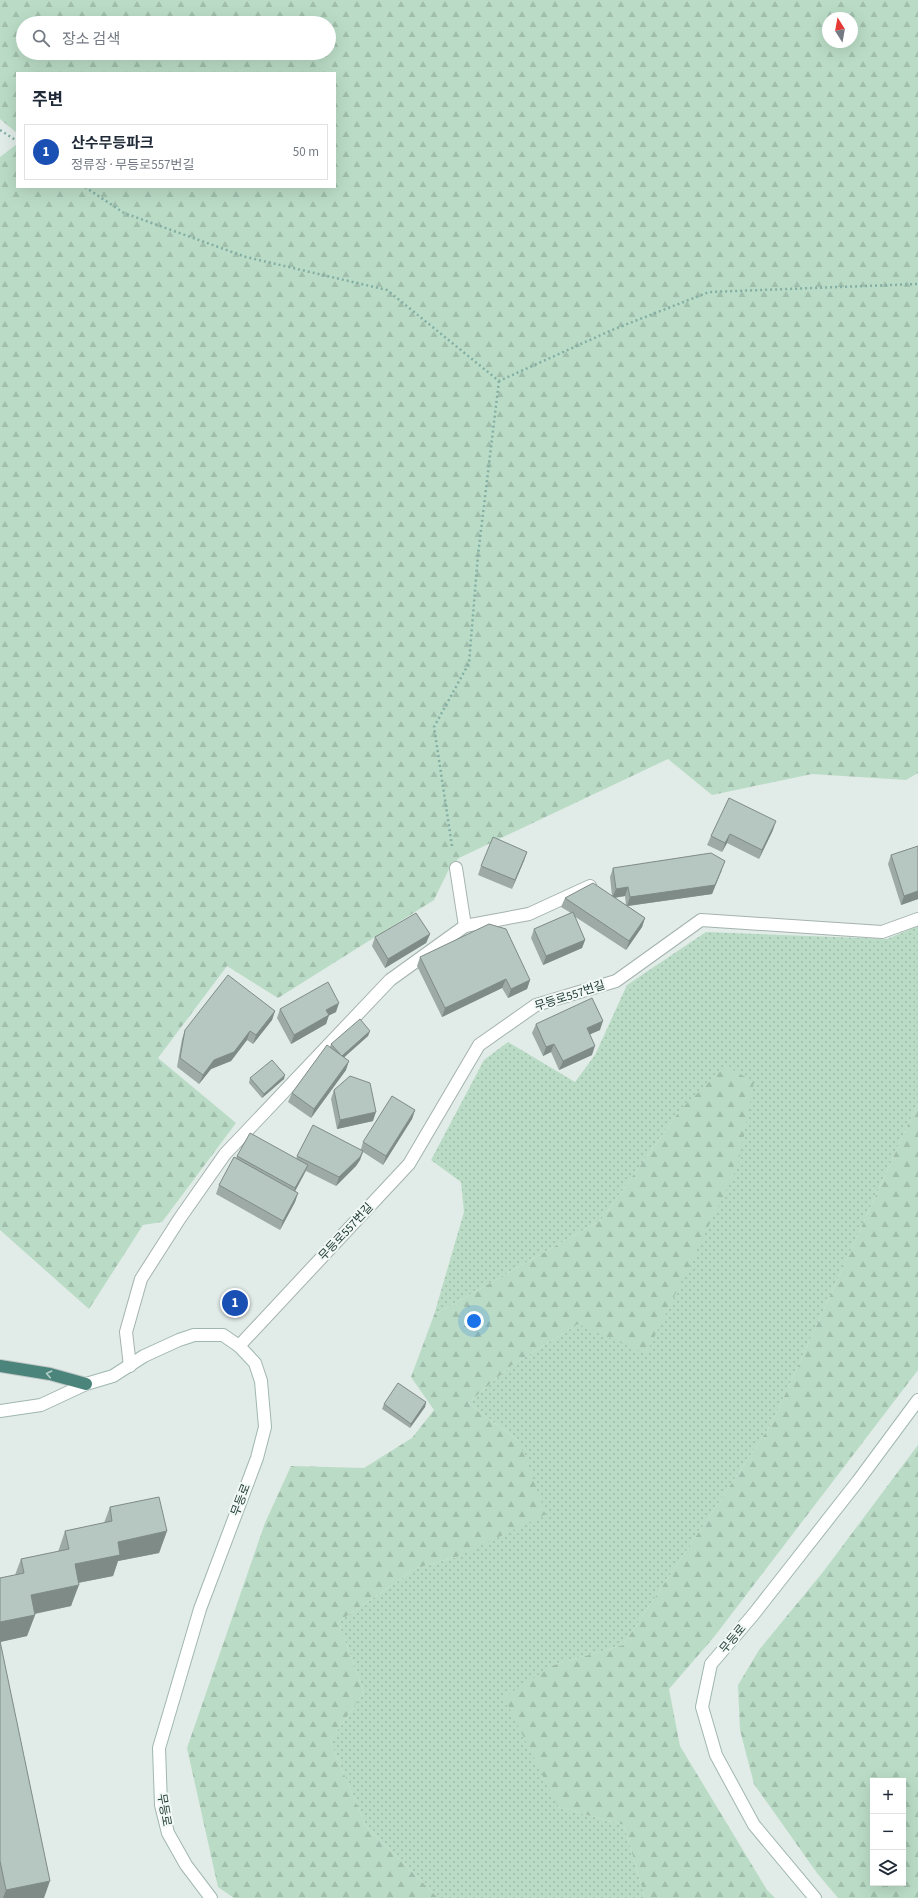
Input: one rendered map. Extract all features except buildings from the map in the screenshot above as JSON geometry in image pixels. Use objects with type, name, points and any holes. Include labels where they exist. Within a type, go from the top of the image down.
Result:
[{"type":"highway","points":[[0,1366],[50,1374],[86,1384]]},
{"type":"main road","points":[[456,868],[465,926]]},
{"type":"main road","points":[[130,1366],[126,1332],[141,1280],[180,1218],[225,1154],[390,980],[465,926],[529,914],[590,886]]},
{"type":"main road","name":"무등로557번길","points":[[239,1346],[409,1164],[479,1045],[536,1005],[616,981],[701,920],[882,932],[918,919]]},
{"type":"main road","name":"무등로","points":[[0,1411],[41,1405],[86,1384],[113,1376],[144,1356],[179,1340],[194,1336],[223,1335],[239,1346],[255,1363],[261,1381],[265,1427],[256,1458],[200,1609],[159,1748],[161,1805],[168,1833],[186,1865],[210,1898]]},
{"type":"main road","name":"무등로","points":[[815,1898],[754,1825],[716,1755],[702,1707],[711,1664],[753,1615],[858,1481],[918,1400]]},
{"type":"path","points":[[0,130],[16,141]]},
{"type":"path","points":[[86,188],[124,213],[246,257],[387,290],[499,381]]},
{"type":"path","points":[[499,381],[612,330],[709,292],[918,284]]},
{"type":"path","points":[[456,868],[434,727],[469,662],[478,555],[499,381]]},
{"type":"green space","points":[[0,0],[918,0],[918,773],[906,780],[812,774],[712,795],[668,759],[459,858],[449,869],[434,900],[278,998],[227,966],[158,1058],[236,1123],[162,1222],[143,1225],[89,1309],[0,1230],[0,157],[16,145],[16,188],[336,188],[336,72],[16,72],[16,132],[0,119]]},
{"type":"green space","points":[[918,926],[918,1103],[772,1423],[623,1645],[554,1665],[558,1807],[624,1825],[645,1898],[438,1898],[366,1826],[330,1741],[364,1692],[338,1622],[417,1568],[460,1556],[519,1441],[468,1403],[512,1365],[578,1324],[681,1109],[601,1220],[434,1315],[464,1212],[461,1182],[431,1160],[484,1060],[508,1042],[575,1082],[595,1055],[627,985],[706,932],[887,939]]},
{"type":"green space","points":[[726,1066],[754,1082],[738,1166],[646,1354],[578,1324],[512,1365],[468,1403],[519,1441],[546,1514],[460,1556],[417,1568],[338,1622],[364,1692],[330,1741],[366,1826],[438,1898],[234,1898],[218,1887],[187,1748],[265,1523],[291,1466],[364,1468],[412,1438],[434,1410],[411,1377],[434,1315],[601,1220],[681,1109]]},
{"type":"green space","points":[[918,1103],[918,1370],[714,1637],[669,1689],[680,1746],[767,1890],[775,1898],[645,1898],[624,1825],[558,1807],[504,1697],[554,1665],[623,1645],[772,1423]]},
{"type":"green space","points":[[918,1445],[918,1898],[838,1898],[817,1873],[754,1784],[740,1730],[738,1685],[759,1650],[823,1572]]},
{"type":"place","name":"산수무등파크","points":[[235,1303]]}]
